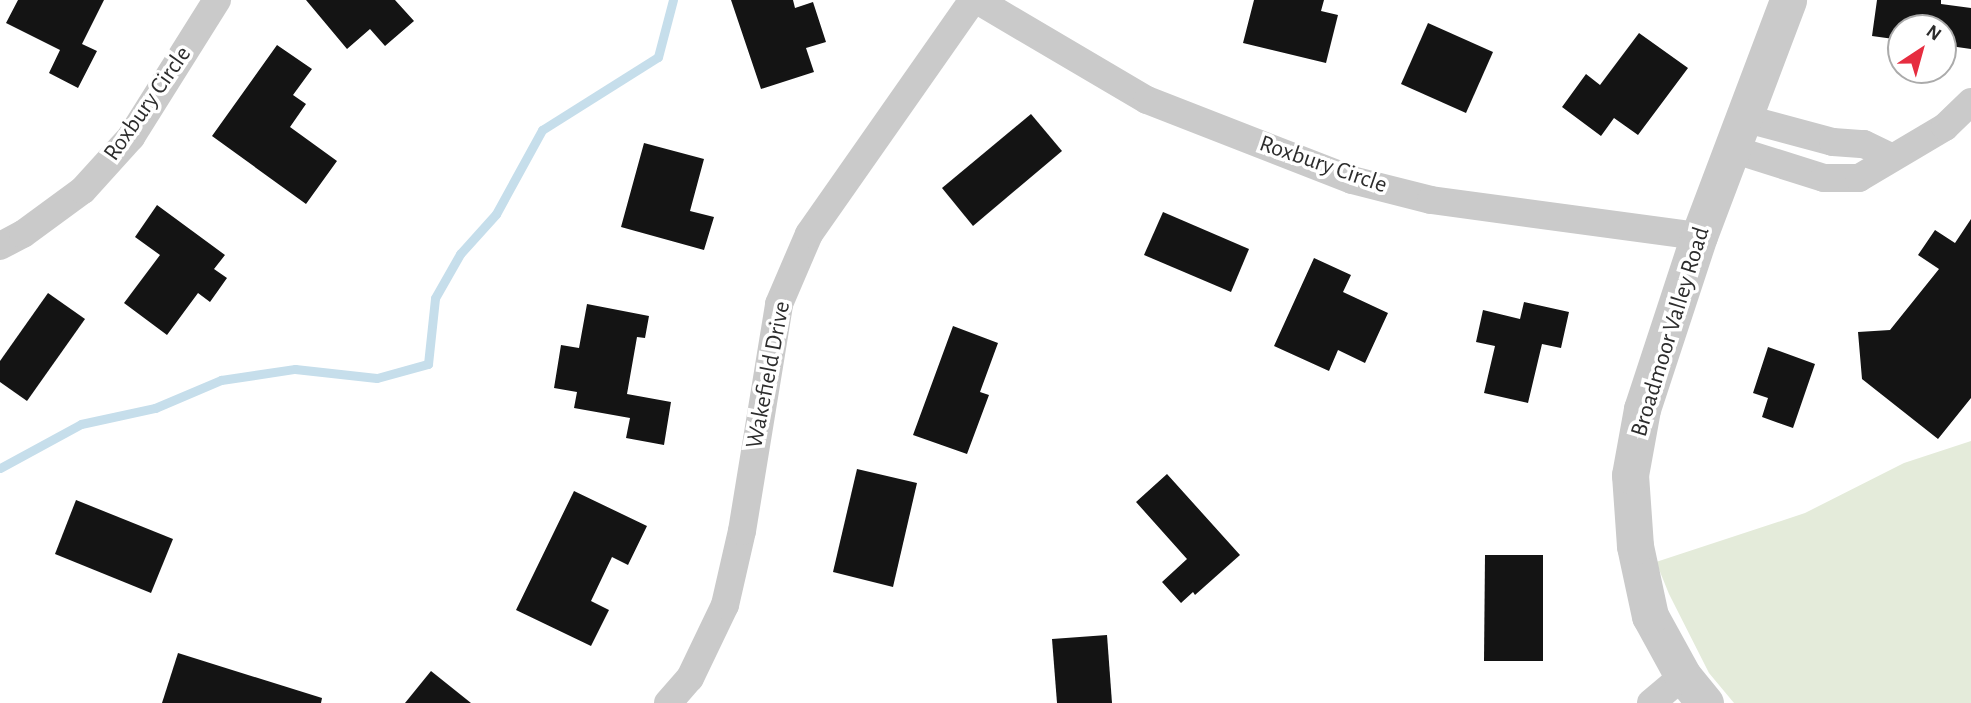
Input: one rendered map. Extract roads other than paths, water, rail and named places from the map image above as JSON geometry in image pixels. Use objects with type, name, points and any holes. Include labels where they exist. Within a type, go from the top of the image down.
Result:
[{"type":"street","name":"Roxbury Circle","points":[[0,246],[23,234],[83,190],[131,137],[217,0]]},
{"type":"street","name":"Roxbury Circle","points":[[975,0],[1147,100],[1352,180],[1430,200],[1699,236]]},
{"type":"street","name":"Wakefield Drive","points":[[668,703],[690,678],[725,605],[742,531],[779,304],[808,234],[975,0]]},
{"type":"street","name":"Broadmoor Valley Road","points":[[1694,690],[1650,616],[1635,545],[1630,475],[1642,409],[1699,236],[1788,0]]},
{"type":"street","points":[[1738,134],[1864,144],[1891,157],[1945,127],[1971,102]]},
{"type":"street","points":[[1651,703],[1694,690]]},
{"type":"waterway","points":[[0,468],[81,424],[155,408],[221,380],[295,369],[377,378],[428,364],[435,298],[460,254],[496,214],[542,130],[658,57],[673,0]]}]
